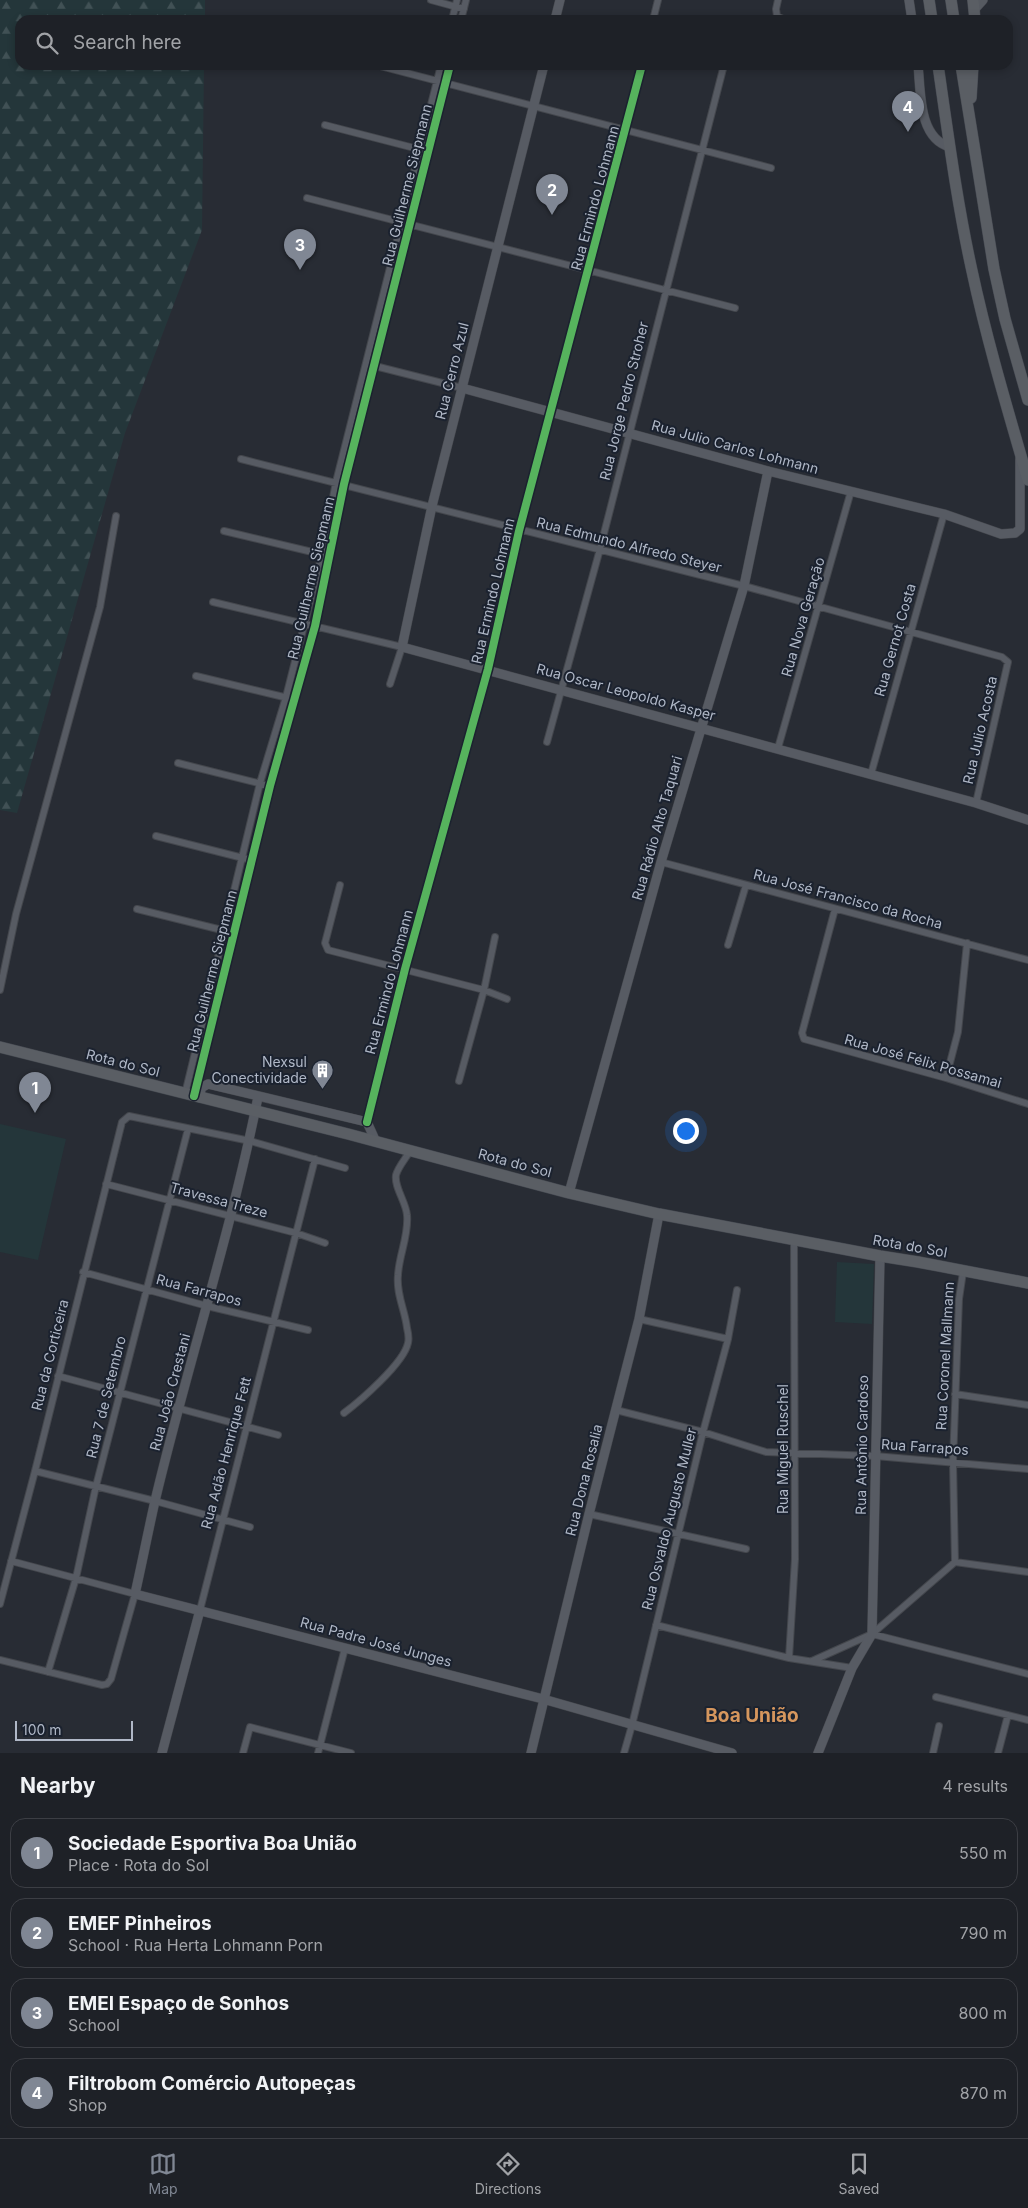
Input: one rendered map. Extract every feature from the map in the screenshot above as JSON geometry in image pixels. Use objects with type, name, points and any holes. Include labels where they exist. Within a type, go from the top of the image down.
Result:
[{"type":"highway","points":[[929,0],[931,15]]},
{"type":"highway","points":[[951,0],[953,15]]},
{"type":"highway","points":[[939,70],[950,147],[974,281],[1020,451],[1023,483]]},
{"type":"highway","points":[[962,70],[996,277],[1005,319],[1028,400]]},
{"type":"highway","points":[[970,123],[973,70]]},
{"type":"highway","name":"Rota do Sol","points":[[0,1047],[376,1142],[568,1193],[660,1214],[1028,1283]]},
{"type":"main road","points":[[974,10],[982,0]]},
{"type":"street","points":[[432,0],[457,3],[464,9]]},
{"type":"street","points":[[462,15],[466,0]]},
{"type":"street","points":[[556,15],[560,0]]},
{"type":"street","points":[[654,15],[658,0]]},
{"type":"street","points":[[777,15],[778,0]]},
{"type":"street","points":[[909,0],[911,15]]},
{"type":"street","points":[[453,15],[457,3]]},
{"type":"street","points":[[396,70],[771,168]]},
{"type":"street","name":"Rua Guilherme Siepmann","points":[[193,1096],[188,1082],[224,930],[272,738],[286,697],[305,624],[322,554],[336,482],[440,70]]},
{"type":"street","name":"Rua Guilherme Siepmann","points":[[201,1085],[234,933],[270,786],[284,742],[315,626],[344,484],[449,70]]},
{"type":"street","name":"Rua Cerro Azul","points":[[390,684],[402,647],[432,506],[543,70]]},
{"type":"street","name":"Rua Ermindo Lohmann","points":[[367,1122],[404,969],[488,669],[519,531],[641,70]]},
{"type":"street","name":"Rua Jorge Pedro Stroher","points":[[547,742],[600,549],[628,433],[723,70]]},
{"type":"street","points":[[919,70],[922,101],[930,134],[942,145],[950,147]]},
{"type":"street","points":[[325,125],[428,152]]},
{"type":"street","points":[[307,198],[735,308]]},
{"type":"street","name":"Rua Julio Carlos Lohmann","points":[[366,364],[551,411],[768,471],[944,514],[1001,534],[1015,533],[1020,529],[1023,483]]},
{"type":"street","name":"Rua Edmundo Alfredo Steyer","points":[[241,459],[432,506],[519,531],[600,549],[744,586],[1002,658],[1008,662]]},
{"type":"street","name":"Rua Rádio Alto Taquari","points":[[568,1193],[661,862],[744,586],[768,471]]},
{"type":"street","name":"Rua Nova Geração","points":[[778,748],[851,491]]},
{"type":"street","name":"Rua Gernot Costa","points":[[871,774],[944,514]]},
{"type":"street","points":[[0,990],[16,914],[100,607],[116,516]]},
{"type":"street","points":[[224,531],[330,557]]},
{"type":"street","name":"Rua Oscar Leopoldo Kasper","points":[[213,602],[488,669],[976,803],[1028,820]]},
{"type":"street","name":"Rua Julio Acosta","points":[[976,803],[1008,662]]},
{"type":"street","points":[[196,676],[295,699]]},
{"type":"street","points":[[272,738],[284,742]]},
{"type":"street","points":[[178,763],[270,786]]},
{"type":"street","points":[[156,836],[252,860]]},
{"type":"street","name":"Rua José Francisco da Rocha","points":[[661,862],[1028,960]]},
{"type":"street","points":[[340,885],[325,943],[328,950],[484,990],[507,999]]},
{"type":"street","points":[[728,945],[746,885]]},
{"type":"street","points":[[137,909],[234,933]]},
{"type":"street","name":"Rua José Félix Possamai","points":[[835,909],[802,1033],[804,1039],[946,1078],[1028,1104]]},
{"type":"street","points":[[459,1081],[484,990],[495,938]]},
{"type":"street","points":[[946,1078],[958,1032],[967,943]]},
{"type":"street","points":[[188,1082],[201,1085],[208,1084],[367,1122],[376,1142]]},
{"type":"street","points":[[193,1096],[201,1085]]},
{"type":"street","name":"Rua João Crestani","points":[[48,1672],[102,1685],[107,1684],[111,1679],[135,1594],[155,1501],[250,1141],[258,1096]]},
{"type":"street","name":"Rua da Corticeira","points":[[0,1604],[4,1576],[11,1561],[35,1471],[122,1122],[129,1116],[188,1128]]},
{"type":"street","points":[[188,1128],[250,1141],[345,1168]]},
{"type":"street","name":"Rua 7 de Setembro","points":[[48,1672],[76,1578],[119,1393],[188,1128]]},
{"type":"street","points":[[344,1413],[365,1397],[403,1353],[408,1343],[407,1326],[398,1285],[398,1274],[408,1224],[406,1204],[397,1184],[396,1175],[410,1151]]},
{"type":"street","name":"Rua Adão Henrique Fett","points":[[162,1753],[275,1322],[315,1159]]},
{"type":"street","name":"Travessa Treze","points":[[106,1184],[296,1233],[324,1243]]},
{"type":"street","name":"Rua Dona Rosalia","points":[[531,1753],[639,1318],[660,1214]]},
{"type":"street","name":"Rua Miguel Ruschel","points":[[790,1658],[795,1559],[794,1239]]},
{"type":"street","name":"Rua Antônio Cardoso","points":[[872,1634],[880,1256]]},
{"type":"street","name":"Rua Farrapos","points":[[84,1272],[207,1306],[308,1330]]},
{"type":"street","name":"Rua Coronel Mallmann","points":[[955,1562],[953,1462],[959,1299],[963,1272]]},
{"type":"street","name":"Rua Osvaldo Augusto Muller","points":[[624,1753],[703,1432],[728,1339],[737,1290]]},
{"type":"street","points":[[639,1318],[728,1339]]},
{"type":"street","points":[[58,1376],[278,1435]]},
{"type":"street","points":[[955,1394],[1028,1405]]},
{"type":"street","name":"Rua Farrapos","points":[[616,1410],[703,1432],[766,1452],[875,1456],[1028,1469]]},
{"type":"street","points":[[35,1471],[250,1527]]},
{"type":"street","points":[[589,1514],[746,1549]]},
{"type":"street","name":"Rua Padre José Junges","points":[[11,1561],[544,1700],[732,1753]]},
{"type":"street","points":[[812,1661],[872,1634],[955,1562],[1028,1572]]},
{"type":"street","points":[[656,1625],[790,1658],[852,1668]]},
{"type":"street","points":[[818,1753],[852,1668],[872,1634]]},
{"type":"street","points":[[872,1634],[1028,1674]]},
{"type":"street","points":[[318,1753],[345,1648]]},
{"type":"street","points":[[0,1660],[48,1672]]},
{"type":"street","points":[[936,1697],[1028,1720]]},
{"type":"street","points":[[998,1753],[1008,1715]]},
{"type":"street","points":[[933,1753],[939,1726]]},
{"type":"street","points":[[243,1753],[250,1727],[352,1753]]},
{"type":"green space","points":[[0,0],[205,0],[205,15],[15,15],[15,70],[204,70],[202,230],[125,433],[17,813],[0,810]]},
{"type":"green space","points":[[0,1124],[66,1139],[38,1260],[0,1252]]},
{"type":"green space","points":[[837,1262],[874,1264],[872,1324],[835,1322]]},
{"type":"cycle path","points":[[194,1096],[270,786],[315,626],[344,484],[449,70]]},
{"type":"cycle path","points":[[367,1122],[405,969],[488,669],[519,531],[641,70]]},
{"type":"place","name":"Filtrobom Comércio Autopeças","points":[[908,132]]},
{"type":"place","name":"EMEF Pinheiros","points":[[552,215]]},
{"type":"place","name":"EMEI Espaço de Sonhos","points":[[300,270]]},
{"type":"place","name":"Nexsul Conectividade","points":[[323,1089]]},
{"type":"place","name":"Sociedade Esportiva Boa União","points":[[35,1113]]},
{"type":"district","name":"Boa União","points":[[752,1715]]}]
